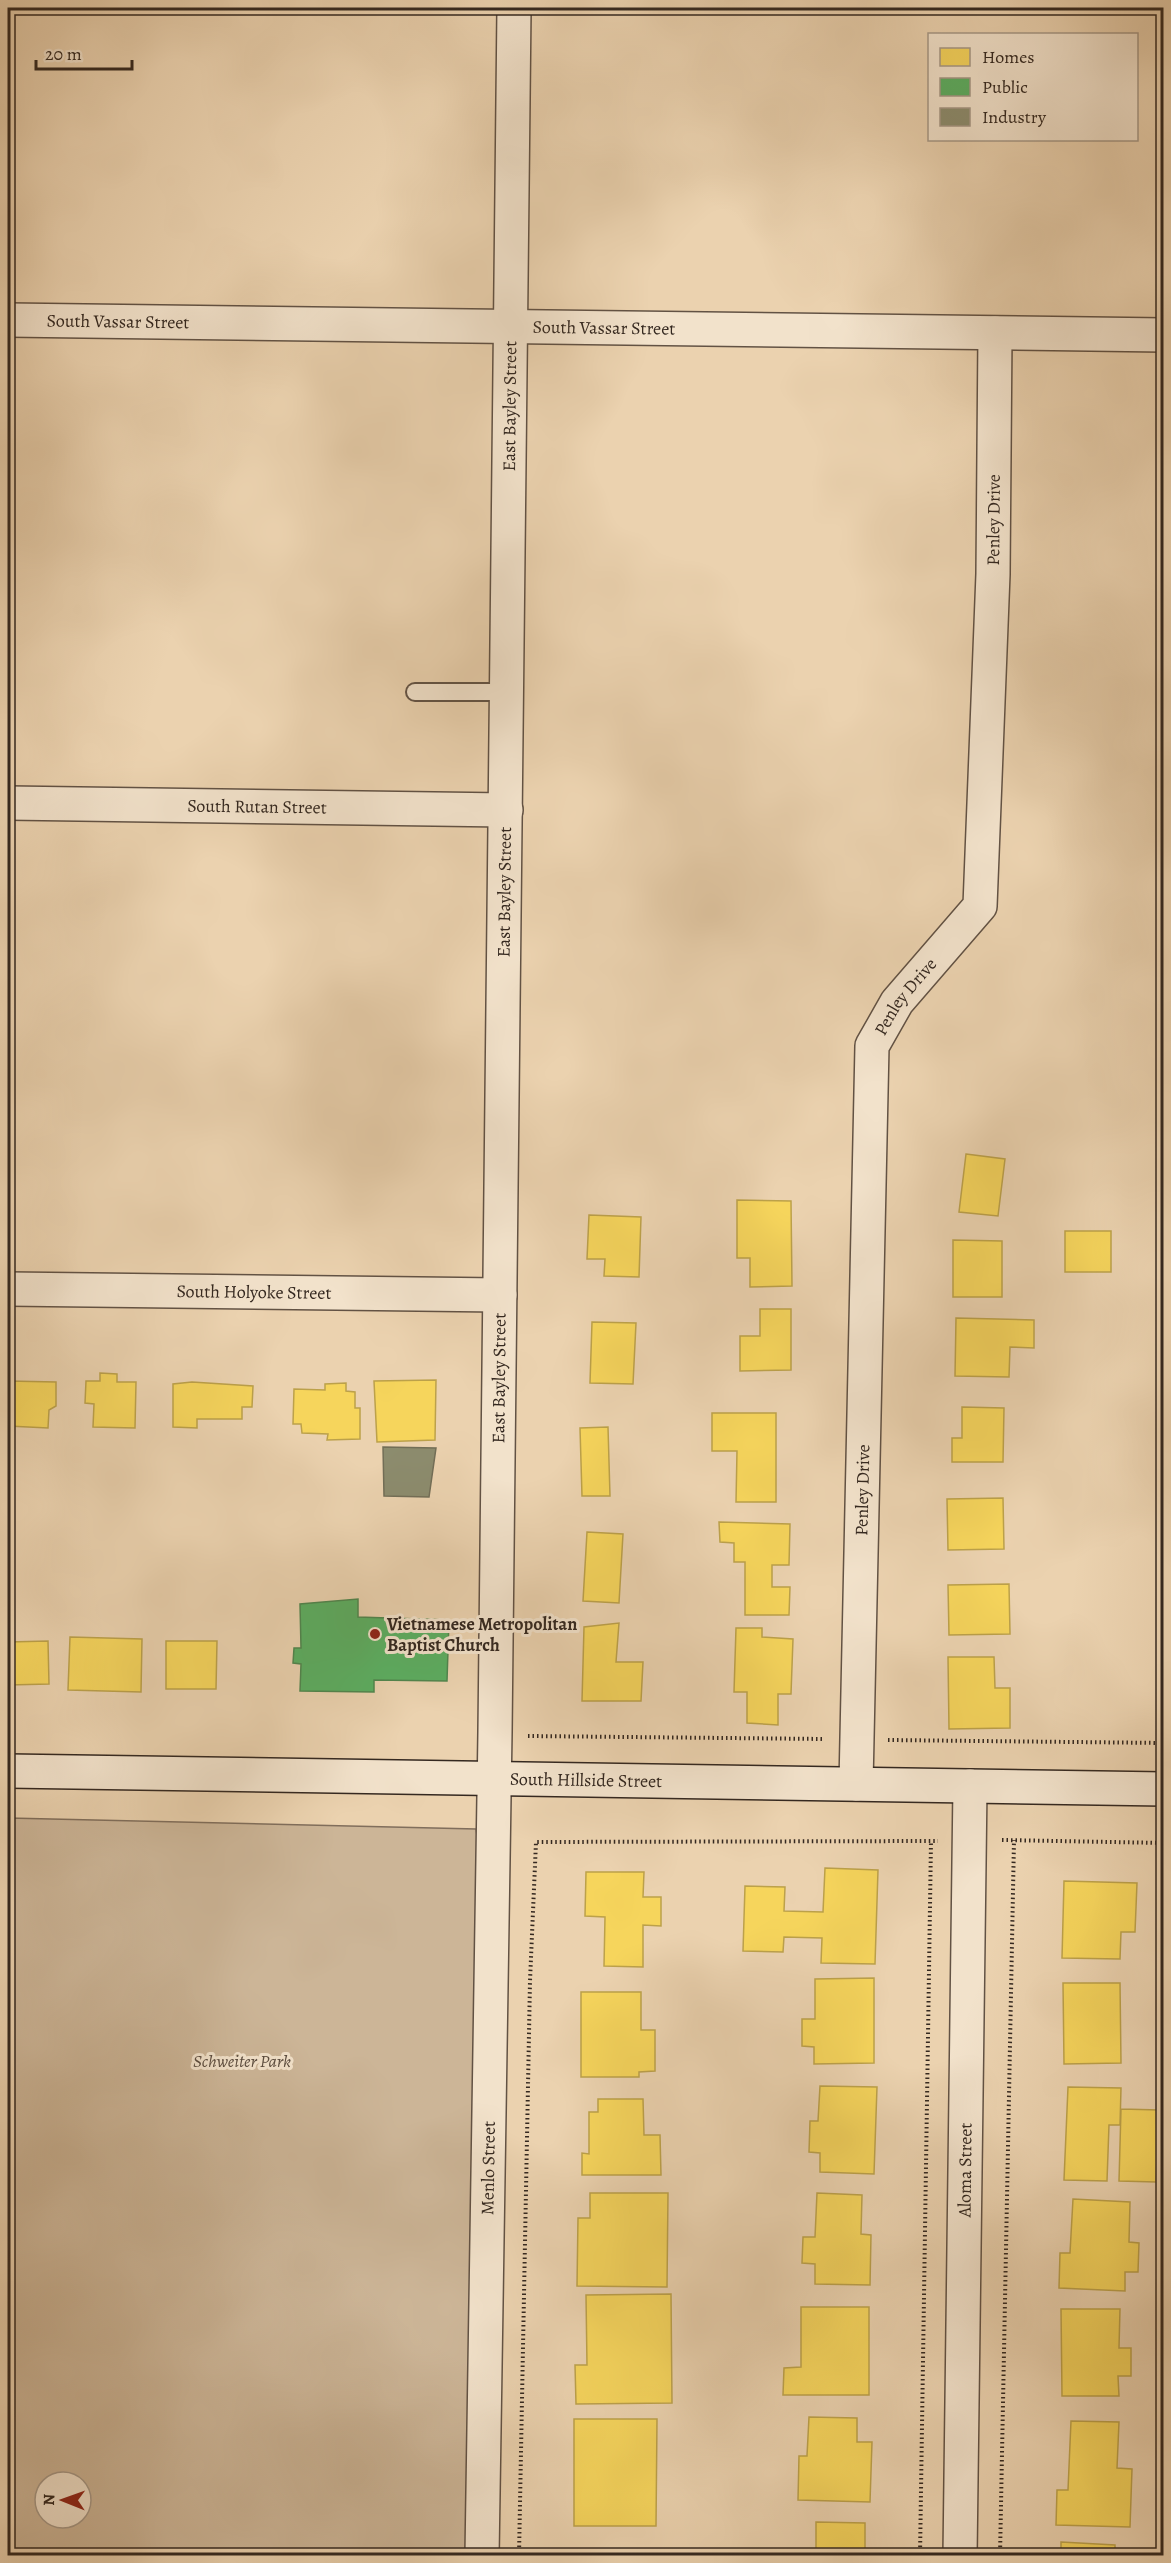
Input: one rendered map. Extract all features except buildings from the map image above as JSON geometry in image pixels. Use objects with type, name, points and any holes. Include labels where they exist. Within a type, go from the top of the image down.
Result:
[{"type":"street","name":"East Bayley Street","points":[[494,1779],[514,8]]},
{"type":"street","name":"South Vassar Street","points":[[8,320],[1164,335]]},
{"type":"street","name":"Penley Drive","points":[[856,1784],[872,1046],[897,1002],[980,906],[993,574],[995,333]]},
{"type":"street","name":"South Rutan Street","points":[[8,804],[506,810]]},
{"type":"street","name":"South Holyoke Street","points":[[8,1289],[500,1295]]},
{"type":"street","name":"South Hillside Street","points":[[8,1771],[1164,1789]]},
{"type":"street","name":"Menlo Street","points":[[482,2556],[494,1779]]},
{"type":"street","name":"Aloma Street","points":[[960,2556],[970,1786]]},
{"type":"lane","points":[[415,692],[507,692]]},
{"type":"path","points":[[1000,2556],[1014,1840]]},
{"type":"path","points":[[519,2556],[530,1981],[536,1842],[1014,1840],[1164,1843]]},
{"type":"path","points":[[920,2556],[931,1841]]},
{"type":"green space","name":"Schweiter Park","points":[[8,1818],[476,1829],[481,1862],[466,2555],[8,2555]]},
{"type":"place","name":"Vietnamese Metropolitan Baptist Church","points":[[375,1634]]}]
